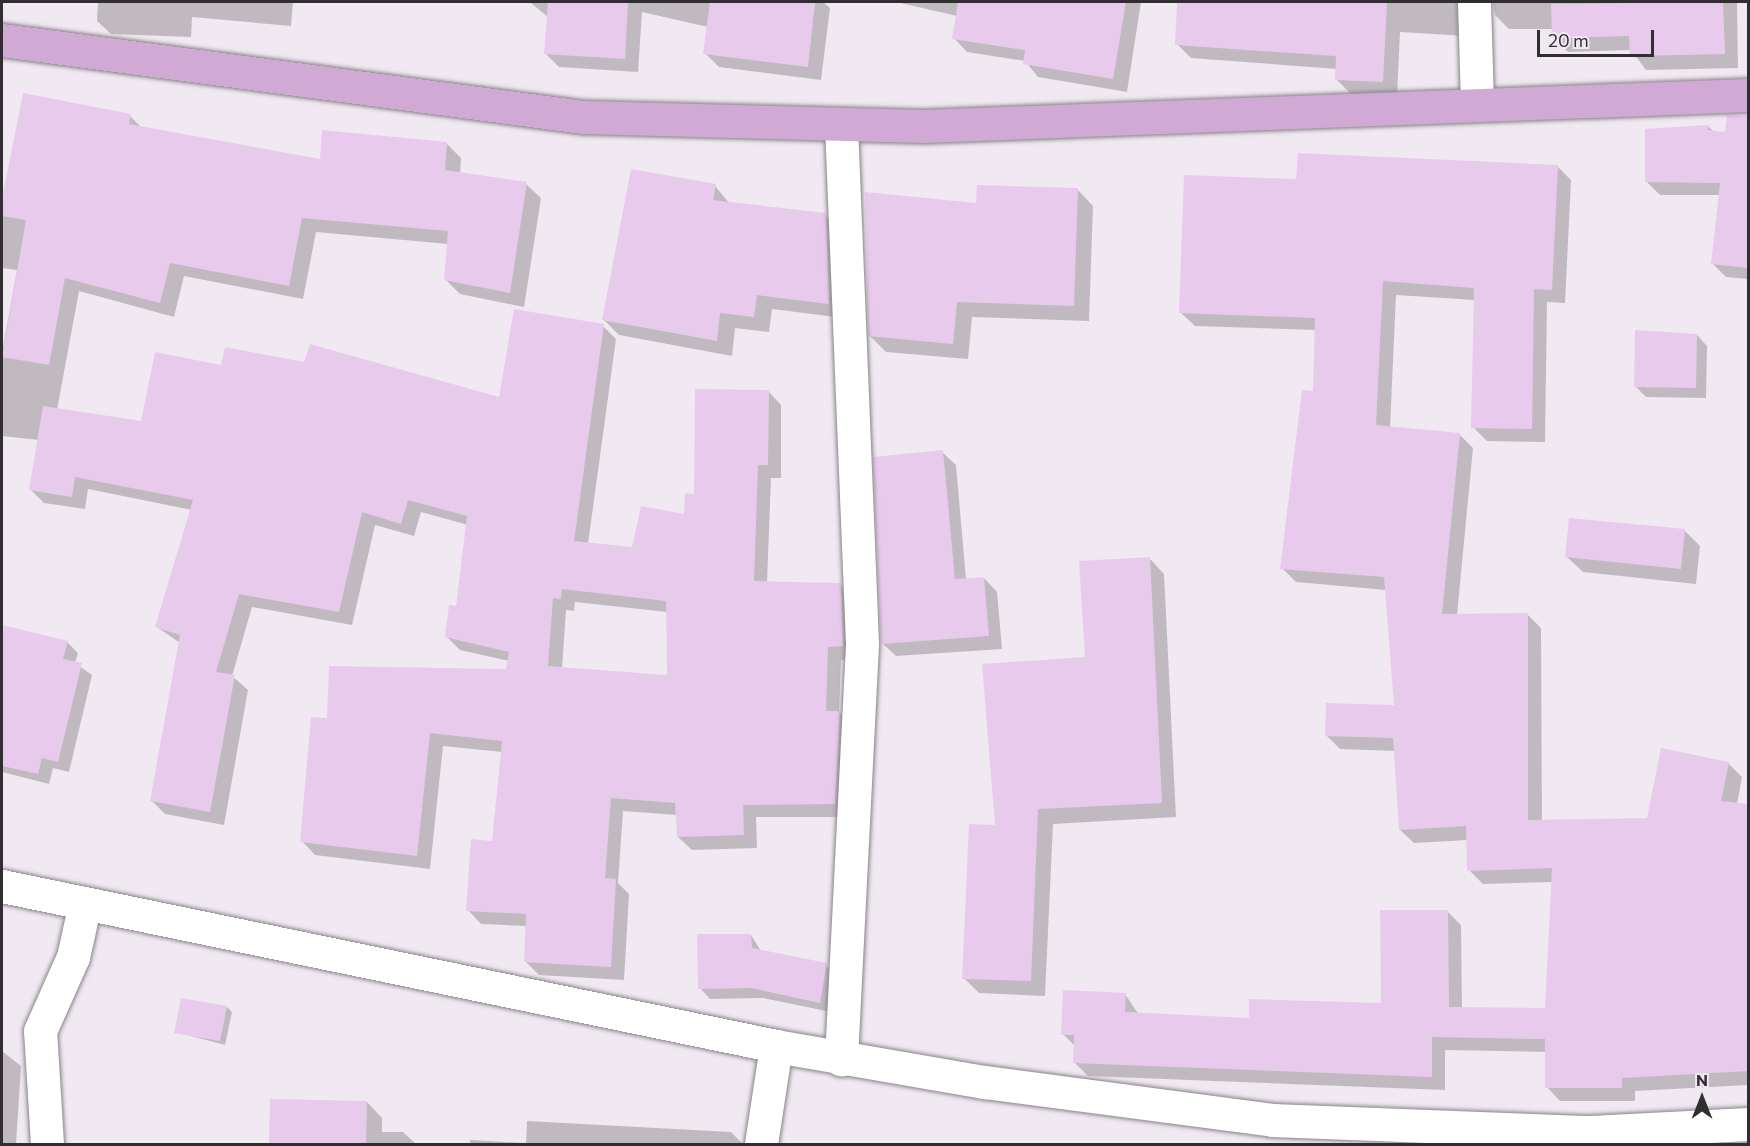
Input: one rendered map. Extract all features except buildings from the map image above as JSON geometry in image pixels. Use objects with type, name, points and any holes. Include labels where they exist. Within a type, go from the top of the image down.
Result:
[{"type":"main road","points":[[2,40],[583,117],[841,124],[1749,95]]},
{"type":"street","points":[[1474,2],[1477,104]]},
{"type":"street","points":[[841,124],[862,644],[841,1059]]},
{"type":"street","points":[[2,886],[841,1059],[1272,1120],[1590,1132],[1749,1124]]},
{"type":"street","points":[[47,1144],[40,1031],[73,957],[86,903]]},
{"type":"street","points":[[761,1144],[776,1046]]}]
